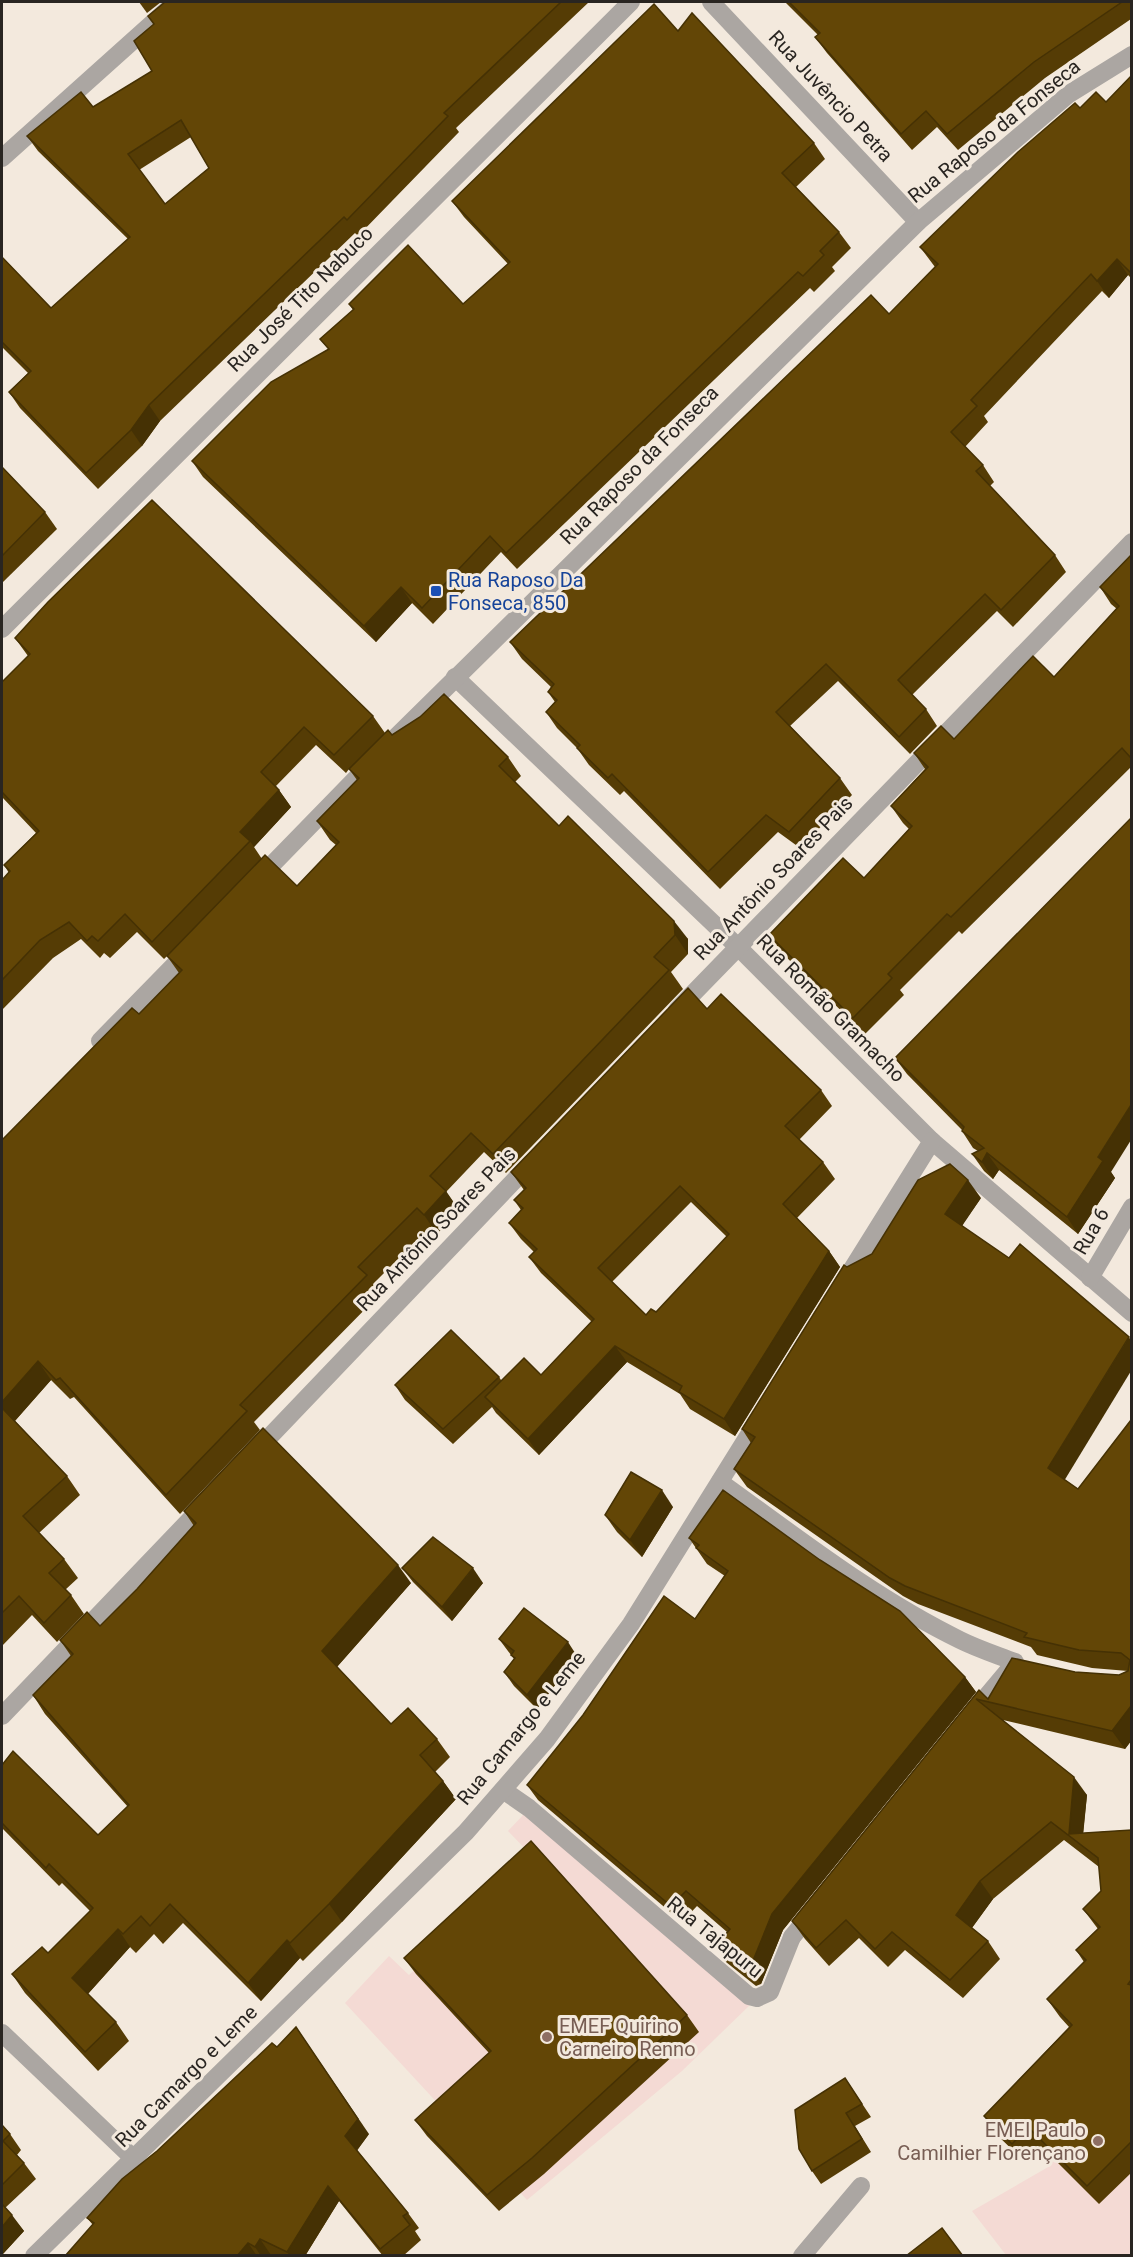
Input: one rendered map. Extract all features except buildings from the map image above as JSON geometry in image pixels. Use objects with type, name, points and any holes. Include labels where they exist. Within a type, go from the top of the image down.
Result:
[{"type":"street","points":[[2,158],[176,2]]},
{"type":"street","name":"Rua José Tito Nabuco","points":[[2,630],[631,2]]},
{"type":"street","name":"Rua Juvêncio Petra","points":[[711,2],[918,222]]},
{"type":"street","name":"Rua Raposo da Fonseca","points":[[241,897],[455,677],[918,222],[1069,94],[1131,55]]},
{"type":"street","name":"Rua Antônio Soares Pais","points":[[663,1024],[1131,542]]},
{"type":"street","name":"Rua Romão Gramacho","points":[[455,677],[738,947],[932,1141],[1131,1314]]},
{"type":"street","points":[[84,1058],[199,939]]},
{"type":"street","points":[[836,1294],[932,1141]]},
{"type":"street","name":"Rua Antônio Soares Pais","points":[[241,1465],[547,1146]]},
{"type":"street","name":"Rua 6","points":[[1090,1278],[1131,1207]]},
{"type":"street","name":"Rua Camargo e Leme","points":[[34,2256],[466,1832],[547,1739],[631,1624],[769,1402]]},
{"type":"street","points":[[720,1482],[898,1606],[961,1640],[1016,1662],[1037,1667]]},
{"type":"street","points":[[2,1716],[217,1491]]},
{"type":"street","points":[[956,1733],[1016,1662]]},
{"type":"street","name":"Rua Tajapuru","points":[[503,1790],[530,1809],[749,1996],[757,1998],[770,1992],[792,1937],[822,1900]]},
{"type":"street","points":[[2,2033],[134,2159]]},
{"type":"street","points":[[802,2256],[861,2186]]},
{"type":"shaded area","name":"EMEF Quirino Carneiro Renno","points":[[525,1813],[752,2003],[682,2071],[527,2200],[345,2003],[389,1956],[409,1975],[535,1859],[508,1831]]},
{"type":"shaded area","name":"EMEI Paulo Camilhier Florençano","points":[[1131,2014],[1131,2255],[1006,2255],[972,2211],[1050,2166],[1079,2116]]},
{"type":"place","name":"Rua Raposo Da Fonseca, 850","points":[[436,591]]},
{"type":"place","name":"EMEF Quirino Carneiro Renno","points":[[547,2037]]},
{"type":"place","name":"EMEI Paulo Camilhier Florençano","points":[[1098,2141]]}]
